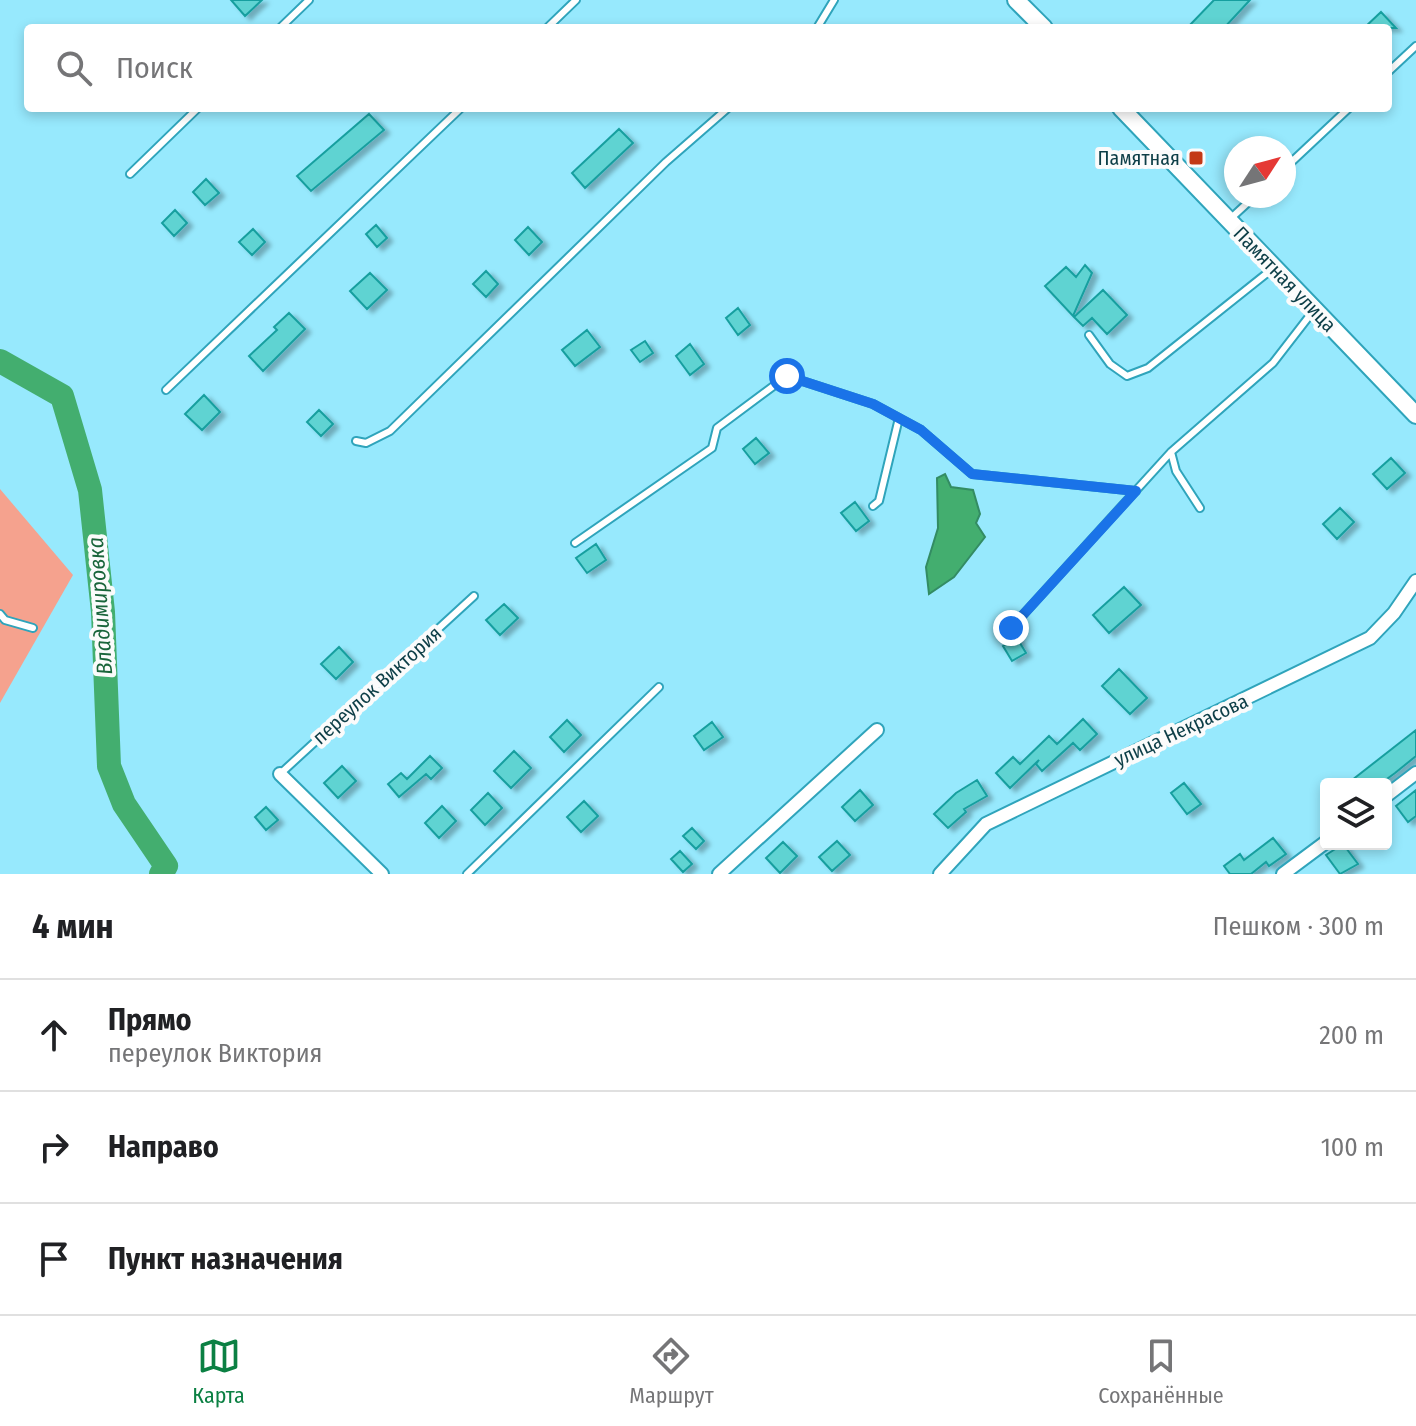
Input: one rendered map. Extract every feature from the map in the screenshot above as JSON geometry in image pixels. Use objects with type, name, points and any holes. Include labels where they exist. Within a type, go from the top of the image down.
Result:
[{"type":"street","points":[[1016,0],[1040,24]]},
{"type":"street","name":"Памятная улица","points":[[1125,112],[1416,415]]},
{"type":"street","name":"улица Некрасова","points":[[940,874],[986,824],[1370,638],[1394,613],[1416,581]]},
{"type":"street","points":[[719,874],[877,730]]},
{"type":"street","points":[[1392,791],[1416,773]]},
{"type":"street","points":[[280,774],[382,874]]},
{"type":"street","points":[[1283,874],[1320,846]]},
{"type":"lane","points":[[284,24],[309,0]]},
{"type":"lane","points":[[551,24],[576,0]]},
{"type":"lane","points":[[819,24],[834,0]]},
{"type":"lane","points":[[1392,68],[1416,46]]},
{"type":"lane","points":[[130,174],[194,112]]},
{"type":"lane","points":[[166,390],[457,112]]},
{"type":"lane","points":[[356,441],[366,443],[390,431],[666,162],[723,112]]},
{"type":"lane","points":[[1296,158],[1345,112]]},
{"type":"lane","points":[[1229,220],[1242,208]]},
{"type":"lane","points":[[1089,335],[1110,364],[1127,376],[1148,368],[1274,268]]},
{"type":"lane","points":[[1011,628],[1171,452],[1273,363],[1314,309]]},
{"type":"lane","points":[[575,543],[712,448],[717,428],[787,376],[873,404],[921,430],[972,474],[1136,491]]},
{"type":"lane","points":[[873,506],[879,501],[899,418]]},
{"type":"lane","points":[[1171,452],[1176,471],[1200,508]]},
{"type":"lane","name":"переулок Виктория","points":[[280,774],[474,596]]},
{"type":"lane","points":[[0,614],[5,620],[33,628]]},
{"type":"lane","points":[[467,874],[659,687]]},
{"type":"shaded area","points":[[945,474],[951,487],[973,490],[980,514],[976,523],[985,537],[954,577],[929,594],[926,567],[938,528],[937,478]]},
{"type":"shaded area","points":[[0,489],[73,575],[0,703]]},
{"type":"building","points":[[231,0],[262,0],[245,16]]},
{"type":"building","points":[[1214,0],[1250,0],[1228,24],[1191,24]]},
{"type":"building","points":[[1381,12],[1396,28],[1392,28],[1392,24],[1368,24]]},
{"type":"building","points":[[369,114],[384,130],[311,191],[297,176]]},
{"type":"building","points":[[619,129],[633,143],[585,188],[572,173]]},
{"type":"building","points":[[206,179],[219,193],[205,205],[193,192]]},
{"type":"building","points":[[175,210],[187,223],[174,236],[162,223]]},
{"type":"building","points":[[376,225],[387,238],[377,247],[366,234]]},
{"type":"building","points":[[528,227],[542,242],[529,255],[515,240]]},
{"type":"building","points":[[253,229],[265,242],[252,255],[239,242]]},
{"type":"building","points":[[1085,265],[1092,273],[1073,316],[1045,286],[1066,267],[1076,277]]},
{"type":"building","points":[[486,271],[498,284],[486,297],[473,284]]},
{"type":"building","points":[[370,273],[387,290],[367,309],[350,291]]},
{"type":"building","points":[[1103,290],[1127,315],[1107,334],[1092,318],[1083,326],[1074,317]]},
{"type":"building","points":[[738,308],[750,325],[738,335],[726,318]]},
{"type":"building","points":[[289,313],[305,329],[263,371],[249,356],[277,330],[274,327]]},
{"type":"building","points":[[587,330],[600,347],[575,366],[562,350]]},
{"type":"building","points":[[645,341],[653,353],[640,362],[631,350]]},
{"type":"building","points":[[690,344],[704,364],[690,375],[676,356]]},
{"type":"building","points":[[204,395],[220,412],[202,430],[185,414]]},
{"type":"building","points":[[319,410],[333,424],[321,436],[307,422]]},
{"type":"building","points":[[756,438],[769,453],[755,464],[743,449]]},
{"type":"building","points":[[1391,458],[1405,473],[1387,489],[1373,474]]},
{"type":"building","points":[[855,502],[869,521],[856,531],[841,513]]},
{"type":"building","points":[[1340,508],[1354,522],[1337,539],[1323,524]]},
{"type":"building","points":[[596,544],[606,560],[587,573],[576,558]]},
{"type":"building","points":[[1124,587],[1141,605],[1109,633],[1093,615]]},
{"type":"building","points":[[504,604],[518,618],[500,635],[486,620]]},
{"type":"building","points":[[1017,638],[1026,653],[1012,661],[1003,646]]},
{"type":"building","points":[[339,647],[353,662],[336,679],[321,664]]},
{"type":"building","points":[[1119,669],[1147,698],[1130,714],[1102,686]]},
{"type":"building","points":[[1083,719],[1097,734],[1080,750],[1073,743],[1042,771],[1036,764],[1039,760],[1010,788],[996,773],[1013,757],[1020,764],[1049,736],[1057,744]]},
{"type":"building","points":[[567,720],[581,735],[564,752],[550,737]]},
{"type":"building","points":[[712,722],[723,737],[704,750],[694,736]]},
{"type":"building","points":[[1416,730],[1416,756],[1395,773],[1388,778],[1355,778]]},
{"type":"building","points":[[514,751],[531,768],[511,788],[494,771]]},
{"type":"building","points":[[430,756],[442,768],[431,779],[426,774],[399,797],[388,784],[401,773],[407,779]]},
{"type":"building","points":[[342,766],[356,781],[338,798],[324,783]]},
{"type":"building","points":[[977,780],[987,796],[964,809],[966,812],[948,828],[934,814],[956,793]]},
{"type":"building","points":[[1184,783],[1201,804],[1187,814],[1171,793]]},
{"type":"building","points":[[860,790],[873,805],[855,821],[842,807]]},
{"type":"building","points":[[1416,790],[1416,816],[1408,822],[1396,806]]},
{"type":"building","points":[[488,793],[502,808],[485,825],[471,810]]},
{"type":"building","points":[[584,801],[598,816],[581,832],[567,817]]},
{"type":"building","points":[[442,806],[456,821],[439,838],[425,823]]},
{"type":"building","points":[[266,807],[278,820],[266,830],[255,817]]},
{"type":"building","points":[[692,828],[704,841],[696,849],[683,836]]},
{"type":"building","points":[[1273,838],[1286,854],[1269,866],[1266,862],[1251,874],[1230,874],[1224,866],[1240,854],[1244,860]]},
{"type":"building","points":[[837,841],[850,855],[832,871],[819,857]]},
{"type":"building","points":[[783,842],[797,856],[780,873],[766,858]]},
{"type":"building","points":[[1334,850],[1348,850],[1358,864],[1340,874],[1326,855]]},
{"type":"building","points":[[680,851],[692,864],[683,872],[671,859]]},
{"type":"waterway","name":"Владимировка","points":[[0,361],[62,396],[90,490],[103,612],[109,766],[124,804],[166,866],[161,874]]},
{"type":"place","name":"Памятная","points":[[1196,158]]},
{"type":"route","points":[[787,376],[873,404],[921,430],[972,474],[1136,491],[1011,628]]}]
